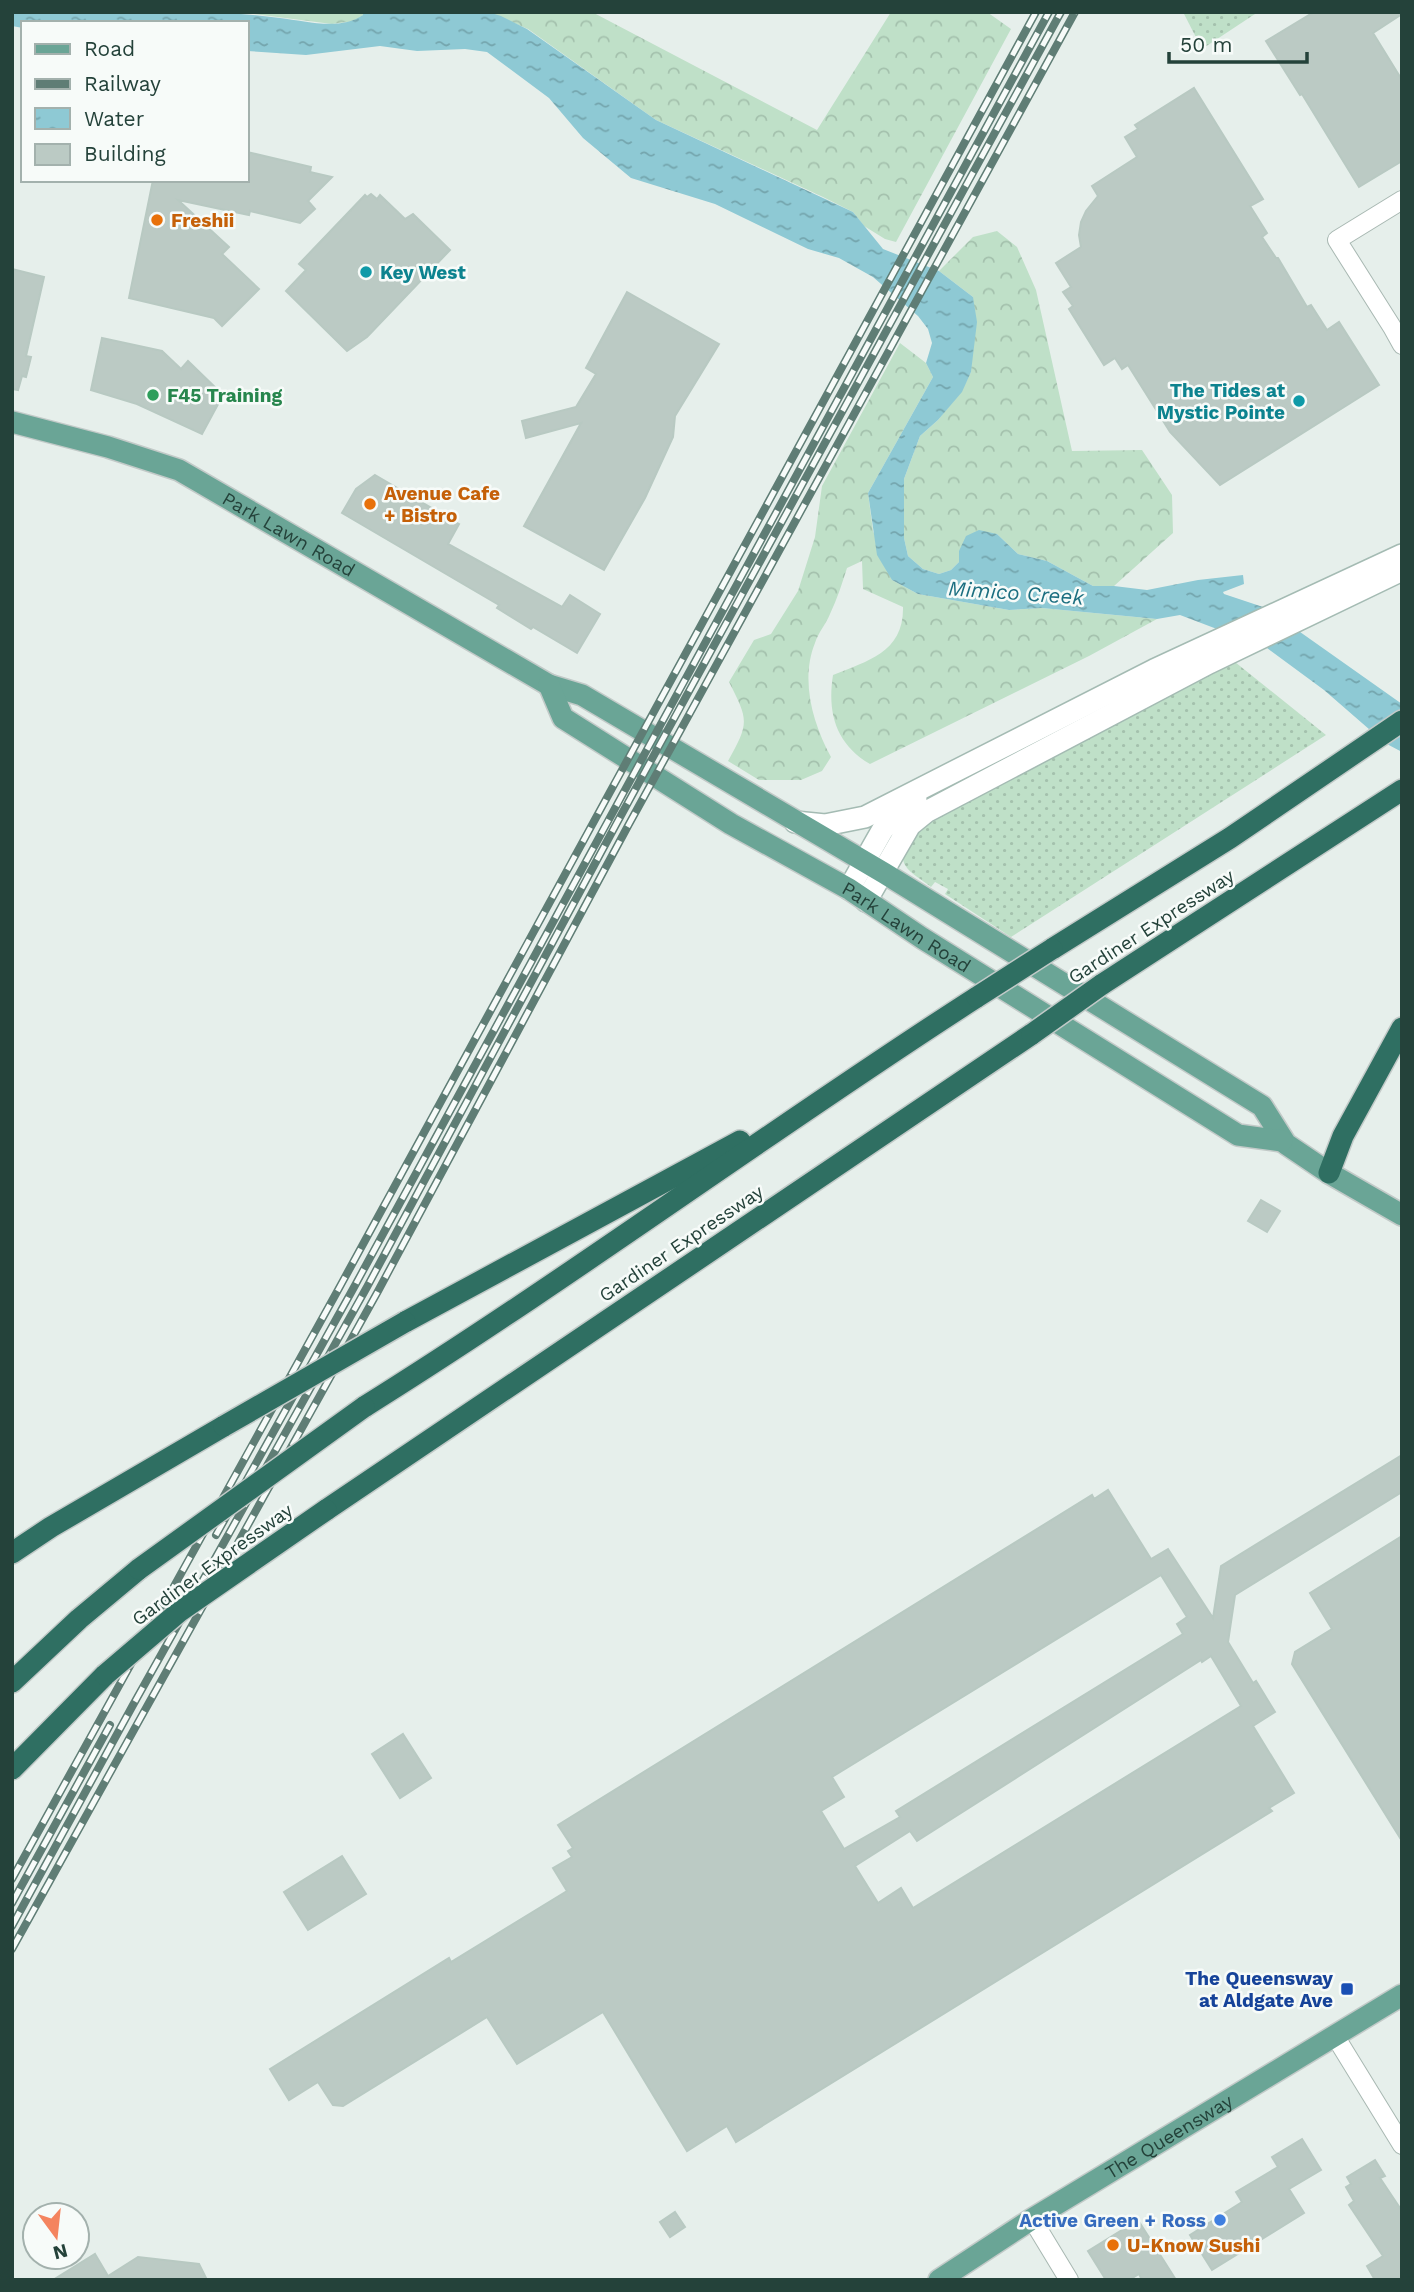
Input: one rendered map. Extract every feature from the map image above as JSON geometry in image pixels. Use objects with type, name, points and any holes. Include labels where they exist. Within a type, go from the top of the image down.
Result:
[{"type":"highway","name":"Gardiner Expressway","points":[[12,1682],[79,1619],[139,1569],[364,1407],[470,1341],[872,1065],[1230,838],[1402,721]]},
{"type":"highway","name":"Gardiner Expressway","points":[[12,1769],[105,1675],[180,1611],[1101,985],[1394,795]]},
{"type":"highway","points":[[1329,1173],[1343,1136],[1402,1028]]},
{"type":"highway","points":[[12,1553],[51,1527],[405,1322],[754,1133],[872,1065]]},
{"type":"main road","name":"Park Lawn Road","points":[[12,422],[108,447],[179,470],[549,685],[582,695],[884,873],[1262,1106],[1282,1140],[1329,1173],[1402,1215]]},
{"type":"main road","points":[[866,901],[910,825],[926,812],[1365,580],[1402,555]]},
{"type":"main road","points":[[795,822],[825,825],[865,817],[1154,670],[1365,580],[1402,570]]},
{"type":"main road","name":"Park Lawn Road","points":[[549,685],[563,718],[731,824],[849,889],[1238,1135],[1282,1140]]},
{"type":"main road","points":[[849,889],[883,829],[936,782]]},
{"type":"main road","name":"The Queensway","points":[[939,2280],[1032,2220],[1402,1995]]},
{"type":"street","points":[[1402,200],[1337,240],[1397,331],[1402,345]]},
{"type":"street","points":[[1335,2036],[1402,2146]]},
{"type":"street","points":[[1032,2220],[1069,2280]]},
{"type":"green space","points":[[238,12],[363,12],[363,15],[355,21],[332,24]]},
{"type":"green space","points":[[488,12],[592,12],[817,130],[891,12],[987,12],[1011,29],[896,242],[885,239],[864,226],[853,212],[656,120],[528,29]]},
{"type":"green space","points":[[1183,12],[1258,12],[1202,49]]},
{"type":"green space","points":[[997,231],[1017,247],[1036,290],[1072,451],[1142,450],[1172,495],[1173,533],[1114,586],[1093,586],[1047,561],[1018,554],[997,534],[959,551],[959,562],[951,570],[939,574],[923,569],[908,556],[904,538],[904,479],[920,436],[938,420],[961,392],[971,372],[973,297],[939,271],[973,237]]},
{"type":"green space","points":[[900,343],[926,363],[933,377],[868,493],[873,531],[892,580],[918,594],[1009,610],[1042,608],[1157,619],[1089,656],[870,764],[849,747],[836,726],[831,702],[833,675],[871,659],[891,645],[902,622],[903,607],[863,589],[862,561],[847,568],[835,603],[816,639],[811,657],[811,702],[831,757],[822,771],[801,780],[759,780],[728,761],[740,738],[744,722],[740,705],[729,682],[754,640],[771,634],[798,591],[815,537],[822,486]]},
{"type":"green space","points":[[1235,662],[1326,735],[1011,937],[945,894],[948,889],[935,882],[931,887],[905,865],[903,859],[906,846],[930,819]]},
{"type":"water","name":"Mimico Creek","points":[[146,10],[247,14],[333,24],[354,20],[363,15],[363,12],[488,12],[527,29],[656,120],[853,212],[883,249],[939,271],[973,297],[977,322],[971,372],[962,392],[920,436],[904,479],[904,538],[908,556],[923,569],[939,574],[951,570],[959,562],[959,551],[966,536],[979,530],[997,534],[1018,554],[1047,561],[1093,586],[1147,590],[1243,575],[1244,584],[1223,592],[1224,594],[1266,608],[1402,704],[1402,752],[1385,743],[1324,690],[1267,648],[1180,615],[1157,619],[1042,608],[1009,610],[918,594],[892,580],[877,555],[868,493],[933,377],[926,363],[932,343],[928,329],[918,316],[873,277],[839,258],[808,249],[715,204],[631,178],[583,138],[549,98],[487,52],[465,49],[417,51],[380,46],[306,55],[248,51],[248,21],[21,21],[21,28],[12,26],[12,12]]},
{"type":"building","points":[[1314,12],[1402,12],[1373,33],[1402,80],[1402,161],[1359,187],[1266,41]]},
{"type":"building","points":[[1194,88],[1263,199],[1250,206],[1267,233],[1262,237],[1278,258],[1307,307],[1311,305],[1327,330],[1339,322],[1379,385],[1220,485],[1170,432],[1128,365],[1122,369],[1115,358],[1104,365],[1069,309],[1073,306],[1063,292],[1071,287],[1056,263],[1081,247],[1081,222],[1098,196],[1092,186],[1137,157],[1125,137],[1138,129],[1135,125]]},
{"type":"building","points":[[248,152],[311,167],[310,172],[332,177],[308,201],[315,209],[300,223],[250,211],[249,215],[178,200],[229,247],[222,254],[259,289],[222,326],[214,318],[129,298],[153,182],[248,182]]},
{"type":"building","name":"Key West","points":[[371,194],[377,199],[380,195],[405,219],[413,214],[450,250],[367,337],[347,351],[286,291],[306,270],[299,264],[365,195],[367,197]]},
{"type":"building","points":[[12,269],[44,277],[26,356],[31,357],[26,377],[22,376],[18,390],[12,389]]},
{"type":"building","points":[[627,292],[719,344],[675,416],[673,437],[645,498],[604,570],[524,526],[581,423],[526,438],[522,421],[576,407],[596,374],[586,368]]},
{"type":"building","points":[[102,338],[162,351],[181,369],[188,361],[223,395],[202,434],[137,404],[91,390]]},
{"type":"building","points":[[375,475],[459,524],[448,544],[562,607],[570,595],[600,614],[577,653],[533,627],[531,629],[497,608],[499,605],[342,513],[356,489]]},
{"type":"building","points":[[1261,1200],[1280,1211],[1267,1232],[1248,1221]]},
{"type":"building","points":[[1402,1455],[1402,1492],[1235,1595],[1228,1642],[1275,1712],[1253,1726],[1294,1793],[1269,1808],[1272,1811],[736,2142],[727,2126],[687,2151],[603,2012],[517,2064],[487,2017],[343,2106],[333,2105],[318,2082],[289,2100],[270,2069],[449,1958],[451,1962],[567,1891],[553,1868],[572,1857],[568,1851],[573,1848],[558,1825],[1092,1495],[1094,1499],[1108,1490],[1151,1559],[1168,1549],[1213,1618],[1221,1566]],"holes":[[[1161,1575],[1187,1617],[1177,1624],[1183,1634],[896,1811],[900,1817],[844,1849],[821,1811],[844,1797],[832,1777]],[[1211,1656],[1241,1706],[913,1908],[901,1888],[878,1903],[855,1866],[910,1831],[917,1841]]]},
{"type":"building","points":[[1402,1536],[1402,1841],[1292,1664],[1295,1652],[1332,1629],[1310,1593]]},
{"type":"building","points":[[403,1734],[431,1778],[400,1798],[372,1754]]},
{"type":"building","points":[[342,1856],[366,1894],[308,1930],[284,1892]]},
{"type":"building","points":[[1302,2139],[1321,2170],[1289,2189],[1304,2213],[1212,2270],[1190,2235],[1242,2202],[1236,2192],[1278,2167],[1272,2157]]},
{"type":"building","points":[[1375,2160],[1385,2176],[1380,2178],[1402,2211],[1402,2280],[1375,2280],[1367,2266],[1383,2256],[1349,2205],[1354,2201],[1346,2187],[1351,2184],[1347,2177]]},
{"type":"building","points":[[675,2212],[685,2227],[670,2237],[660,2222]]},
{"type":"building","points":[[1138,2220],[1176,2280],[1142,2280],[1139,2274],[1129,2280],[1106,2280],[1088,2251]]},
{"type":"building","points":[[95,2254],[108,2276],[138,2257],[199,2264],[207,2280],[53,2280],[68,2271],[91,2271],[91,2256]]},
{"type":"railway","points":[[12,1879],[338,1290],[1036,12]]},
{"type":"railway","points":[[216,1535],[353,1289],[1049,12]]},
{"type":"railway","points":[[12,1926],[367,1287],[619,819],[1061,12]]},
{"type":"railway","points":[[12,1949],[377,1293],[629,824],[1075,12]]},
{"type":"railway","points":[[12,1903],[110,1725]]},
{"type":"place","name":"Freshii","points":[[157,220]]},
{"type":"place","name":"Key West","points":[[366,272]]},
{"type":"place","name":"F45 Training","points":[[153,395]]},
{"type":"place","name":"The Tides at Mystic Pointe","points":[[1299,401]]},
{"type":"place","name":"Avenue Cafe + Bistro","points":[[370,504]]},
{"type":"place","name":"The Queensway at Aldgate Ave","points":[[1347,1989]]},
{"type":"place","name":"Active Green + Ross","points":[[1220,2220]]},
{"type":"place","name":"U-Know Sushi","points":[[1113,2245]]}]
